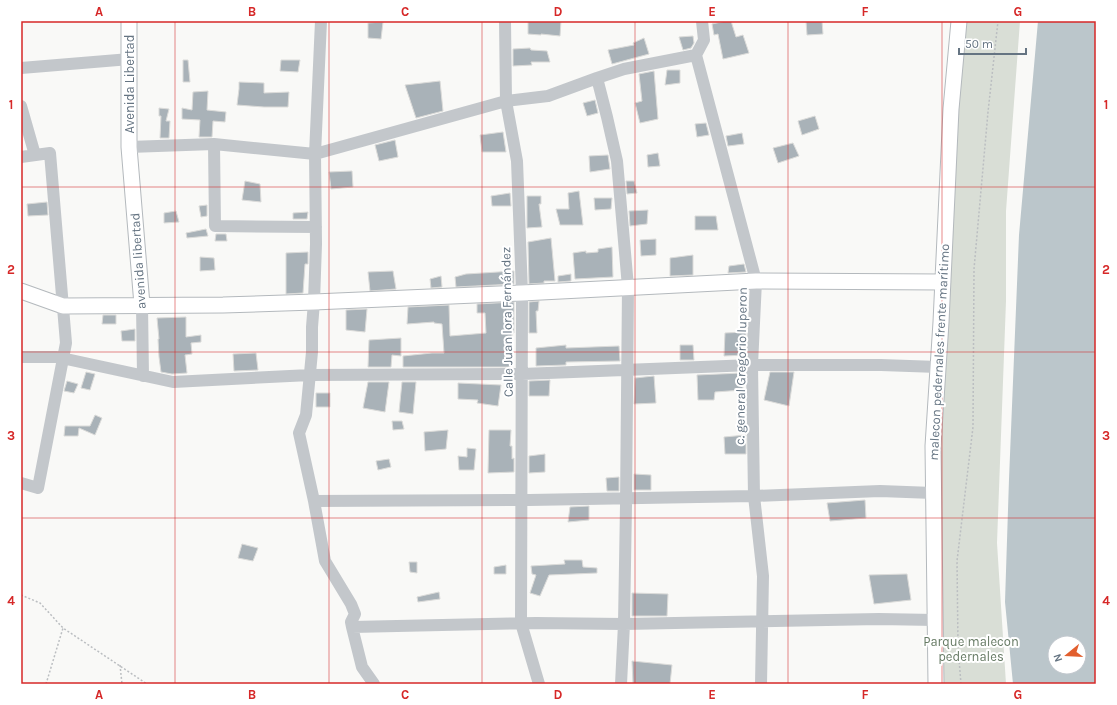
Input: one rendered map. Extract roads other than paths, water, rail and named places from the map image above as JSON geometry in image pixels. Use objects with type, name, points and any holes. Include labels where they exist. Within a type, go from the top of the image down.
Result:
[{"type":"main road","name":"Avenida Libertad","points":[[129,21],[129,146]]},
{"type":"main road","name":"malecon pedernales frente marítimo","points":[[936,684],[933,446],[943,282],[951,109],[959,21]]},
{"type":"main road","name":"avenida libertad","points":[[129,146],[142,305]]},
{"type":"main road","points":[[21,291],[63,306],[223,305],[522,293],[756,280],[943,282]]},
{"type":"street","points":[[321,21],[315,154],[316,227],[312,352],[306,415],[299,434],[326,561],[351,604],[355,614],[351,622],[362,667],[374,684]]},
{"type":"street","name":"Calle Juan lora Fernández","points":[[505,21],[506,101],[517,161],[522,293],[521,623],[539,684]]},
{"type":"street","points":[[129,146],[214,144],[315,154],[506,101],[548,96],[624,70],[696,55],[704,40],[702,21]]},
{"type":"street","name":"c. general Gregorio luperon","points":[[696,55],[756,280],[752,365],[754,496],[764,576],[762,684]]},
{"type":"street","points":[[21,68],[130,58]]},
{"type":"street","points":[[597,78],[617,161],[628,287],[624,624],[621,684]]},
{"type":"street","points":[[21,106],[35,155]]},
{"type":"street","points":[[214,144],[215,226],[316,227]]},
{"type":"street","points":[[21,157],[50,153],[66,344],[38,488],[21,483]]},
{"type":"street","name":"avenida libertad","points":[[142,305],[143,376]]},
{"type":"street","points":[[21,358],[57,357],[173,382],[310,375],[522,374],[752,365],[938,367]]},
{"type":"street","points":[[314,501],[754,496],[880,491],[933,493]]},
{"type":"street","points":[[352,627],[521,623],[624,624],[879,619],[935,620]]},
{"type":"park label","name":"Parque malecon pedernales","points":[[971,648]]}]
